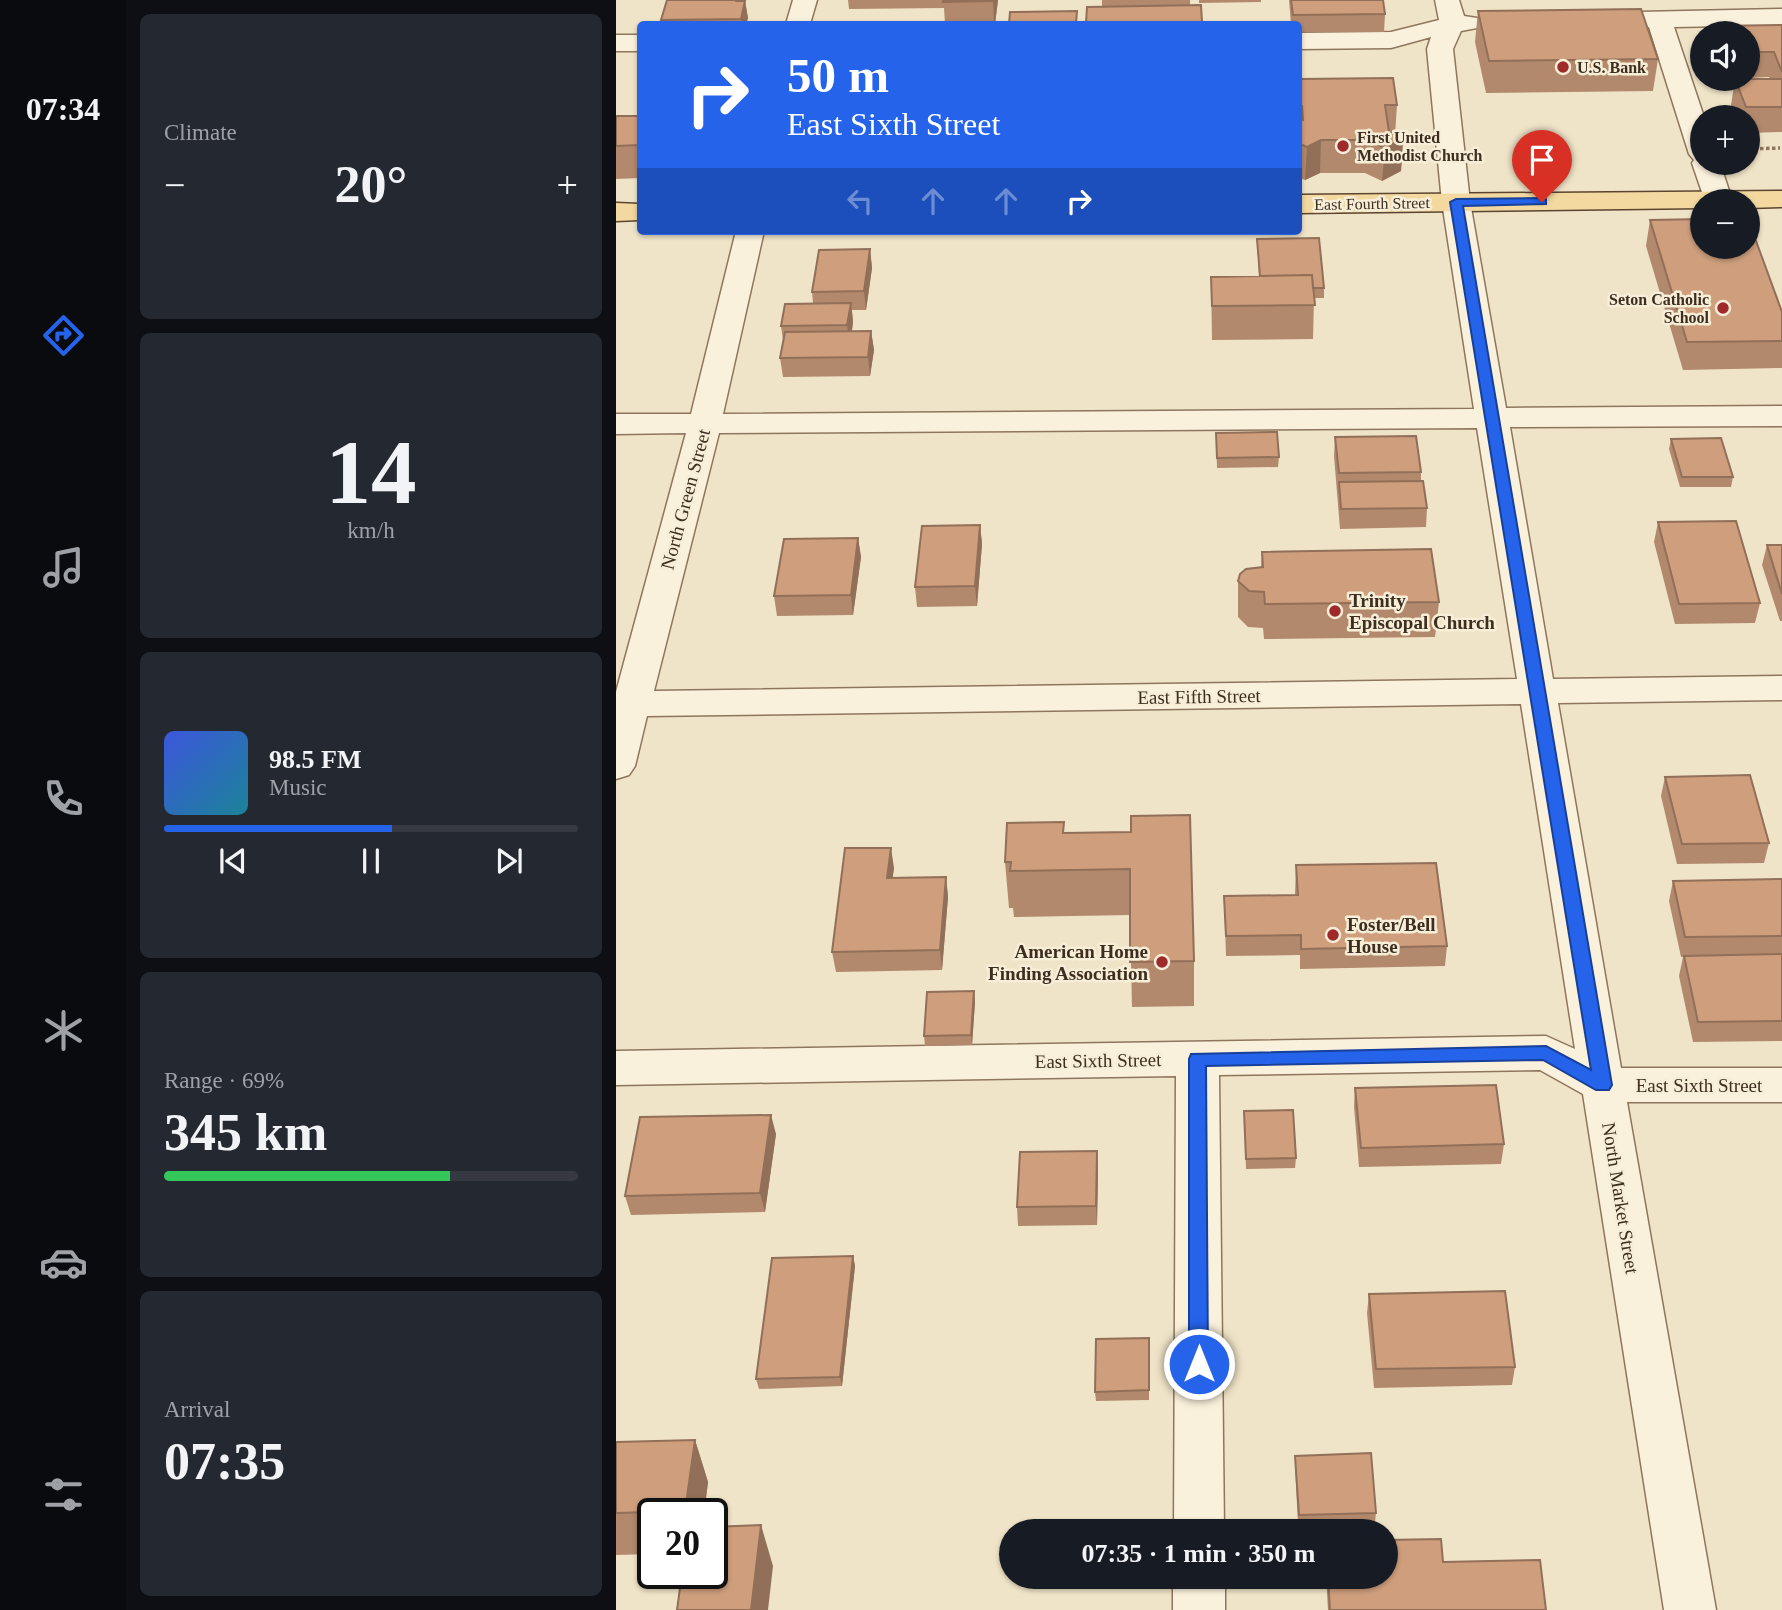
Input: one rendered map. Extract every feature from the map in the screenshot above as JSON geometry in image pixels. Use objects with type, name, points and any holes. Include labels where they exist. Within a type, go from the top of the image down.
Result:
[{"type":"main road","name":"East Fourth Street","points":[[1760,199],[1782,199]]},
{"type":"main road","name":"East Fourth Street","points":[[1302,204],[1690,200]]},
{"type":"main road","points":[[616,212],[637,212]]},
{"type":"street","points":[[799,21],[805,0]]},
{"type":"street","points":[[1302,41],[1391,40],[1450,12],[1492,23]]},
{"type":"street","name":"North Market Street","points":[[1450,12],[1440,49],[1456,202],[1690,1610]]},
{"type":"street","points":[[1570,21],[1782,17]]},
{"type":"street","points":[[1659,20],[1690,114]]},
{"type":"street","points":[[616,43],[637,43]]},
{"type":"street","name":"North Green Street","points":[[616,766],[624,704],[705,423],[749,235]]},
{"type":"street","points":[[616,424],[1782,416]]},
{"type":"street","name":"East Fifth Street","points":[[624,704],[1782,688]]},
{"type":"street","name":"East Sixth Street","points":[[616,1068],[1546,1053],[1603,1085],[1782,1085]]},
{"type":"street","points":[[1197,1059],[1199,1519]]},
{"type":"street","points":[[1199,1589],[1199,1610]]},
{"type":"path","points":[[1760,149],[1780,148]]},
{"type":"building","points":[[667,0],[745,1],[741,19],[661,20]]},
{"type":"building","points":[[943,0],[993,0],[943,2]]},
{"type":"building","points":[[1291,0],[1383,0],[1385,14],[1293,15]]},
{"type":"building","points":[[1201,5],[1202,21],[1086,21],[1087,7]]},
{"type":"building","points":[[1641,9],[1658,59],[1489,61],[1478,11]]},
{"type":"building","points":[[1077,11],[1076,21],[1009,21],[1010,12]]},
{"type":"building","points":[[1760,25],[1782,25],[1782,72],[1774,52],[1760,52]]},
{"type":"building","points":[[1393,78],[1397,105],[1385,105],[1389,132],[1403,138],[1385,148],[1367,140],[1321,140],[1307,147],[1302,145],[1302,79]]},
{"type":"building","points":[[1760,79],[1782,79],[1782,107],[1745,105],[1740,91],[1760,91]]},
{"type":"building","points":[[616,116],[637,116],[637,145],[616,146]]},
{"type":"building","points":[[1690,219],[1690,259],[1760,259],[1760,252],[1782,312],[1782,341],[1687,342],[1650,220]]},
{"type":"building","points":[[1319,238],[1324,288],[1313,288],[1312,275],[1260,276],[1257,239]]},
{"type":"building","points":[[870,249],[864,291],[812,292],[819,250]]},
{"type":"building","points":[[1312,275],[1315,305],[1212,306],[1211,277]]},
{"type":"building","points":[[851,303],[847,325],[781,326],[785,304]]},
{"type":"building","points":[[871,331],[868,357],[780,358],[785,332]]},
{"type":"building","points":[[1277,432],[1279,457],[1217,458],[1216,433]]},
{"type":"building","points":[[1416,436],[1421,472],[1339,473],[1335,437]]},
{"type":"building","points":[[1721,438],[1733,477],[1682,477],[1671,439]]},
{"type":"building","points":[[1423,481],[1427,508],[1341,509],[1339,482]]},
{"type":"building","points":[[1736,521],[1760,603],[1679,604],[1658,522]]},
{"type":"building","points":[[980,525],[975,586],[915,587],[922,526]]},
{"type":"building","points":[[858,538],[851,595],[774,596],[784,539]]},
{"type":"building","points":[[1767,545],[1782,545],[1782,594]]},
{"type":"building","points":[[1431,549],[1439,602],[1265,604],[1264,592],[1249,591],[1238,581],[1240,574],[1246,569],[1263,567],[1262,552]]},
{"type":"building","points":[[1750,775],[1769,843],[1682,844],[1665,777]]},
{"type":"building","points":[[1190,815],[1194,961],[1130,962],[1130,869],[1010,871],[1011,862],[1005,862],[1007,823],[1064,822],[1063,833],[1131,832],[1131,816]]},
{"type":"building","points":[[845,848],[891,848],[887,878],[946,877],[940,950],[832,952]]},
{"type":"building","name":"Foster/Bell House","points":[[1436,863],[1447,946],[1301,949],[1301,935],[1226,936],[1224,896],[1298,895],[1296,865]]},
{"type":"building","points":[[1782,879],[1782,936],[1685,937],[1673,881]]},
{"type":"building","points":[[1782,954],[1782,1021],[1698,1022],[1684,956]]},
{"type":"building","points":[[974,991],[971,1035],[924,1036],[927,992]]},
{"type":"building","points":[[1496,1085],[1504,1144],[1361,1148],[1355,1088]]},
{"type":"building","points":[[1293,1110],[1296,1158],[1246,1159],[1244,1111]]},
{"type":"building","points":[[771,1115],[760,1193],[625,1196],[640,1117]]},
{"type":"building","points":[[1097,1151],[1096,1206],[1017,1207],[1020,1152]]},
{"type":"building","points":[[853,1256],[840,1377],[756,1379],[772,1258]]},
{"type":"building","points":[[1505,1291],[1515,1367],[1376,1369],[1369,1294]]},
{"type":"building","points":[[1149,1338],[1149,1390],[1095,1392],[1096,1339]]},
{"type":"building","points":[[695,1440],[687,1498],[637,1498],[637,1512],[616,1513],[616,1442]]},
{"type":"building","points":[[1371,1453],[1376,1513],[1299,1515],[1295,1456]]},
{"type":"building","points":[[761,1525],[751,1610],[677,1610],[680,1589],[728,1589],[728,1526]]},
{"type":"building","points":[[1441,1539],[1443,1562],[1540,1560],[1546,1610],[1330,1610],[1329,1589],[1398,1589],[1398,1540]]},
{"type":"place","name":"U.S. Bank","points":[[1563,67]]},
{"type":"place","name":"First United Methodist Church","points":[[1343,146]]},
{"type":"place","name":"Seton Catholic School","points":[[1723,308]]},
{"type":"place","name":"Trinity Episcopal Church","points":[[1335,611]]},
{"type":"place","name":"Foster/Bell House","points":[[1333,935]]},
{"type":"place","name":"American Home Finding Association","points":[[1162,962]]},
{"type":"route","points":[[1199,1364],[1197,1059],[1546,1053],[1603,1085],[1456,202],[1542,202]]}]
